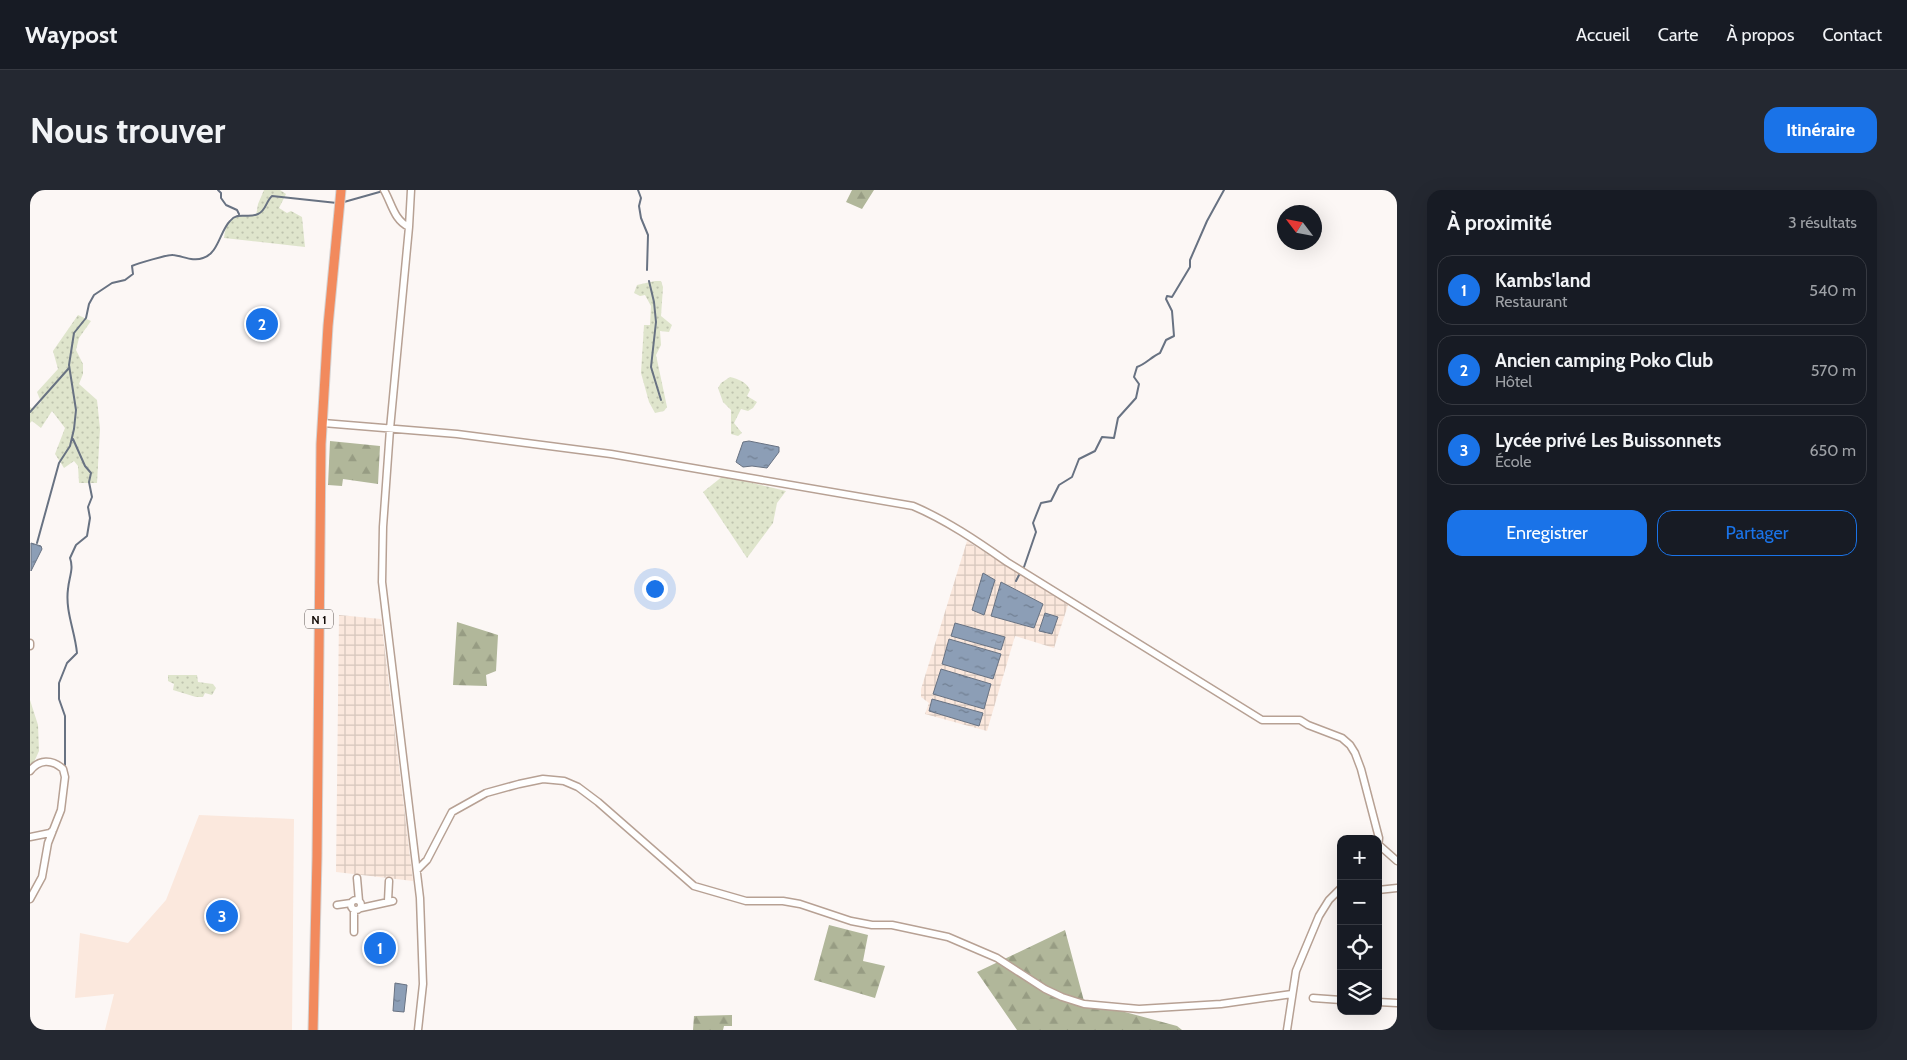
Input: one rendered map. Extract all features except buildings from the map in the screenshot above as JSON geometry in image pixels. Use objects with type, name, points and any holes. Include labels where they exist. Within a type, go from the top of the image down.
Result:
[{"type":"highway","name":"N 1","points":[[313,1030],[317,857],[320,483],[328,326],[340,193]]},
{"type":"street","points":[[384,190],[396,216],[409,227]]},
{"type":"street","points":[[411,190],[390,429],[383,527],[382,582],[420,898],[423,958],[422,997],[418,1030]]},
{"type":"street","points":[[323,423],[457,434],[611,454],[896,503],[925,511],[976,540],[1007,562],[1262,720],[1300,720],[1342,738],[1355,753],[1376,835]]},
{"type":"street","points":[[30,771],[35,764],[47,761],[55,763],[64,769],[65,778],[61,810],[53,830],[42,877],[30,899]]},
{"type":"street","points":[[416,870],[427,860],[452,812],[486,793],[543,779],[564,781],[578,787],[598,802],[694,886],[746,901],[783,901],[800,904],[851,921],[872,925],[892,925],[948,937],[997,958],[1045,989],[1084,1004],[1139,1009],[1221,1004],[1292,994]]},
{"type":"street","points":[[30,837],[50,833],[53,830]]},
{"type":"street","points":[[1382,848],[1397,861]]},
{"type":"street","points":[[354,932],[358,906],[357,878]]},
{"type":"street","points":[[358,906],[390,901],[389,882]]},
{"type":"street","points":[[1382,890],[1397,888]]},
{"type":"street","points":[[1287,1030],[1296,971],[1323,907],[1337,894]]},
{"type":"street","points":[[337,905],[351,903],[355,900],[358,906]]},
{"type":"street","points":[[1313,998],[1337,1000]]},
{"type":"street","points":[[1382,1002],[1397,1003]]},
{"type":"shaded area","points":[[967,541],[1068,605],[1054,648],[1015,636],[987,731],[925,714],[929,703],[921,697],[921,689]]},
{"type":"shaded area","points":[[339,615],[381,619],[413,881],[336,872]]},
{"type":"shaded area","points":[[199,815],[294,819],[292,1030],[105,1030],[114,994],[75,998],[80,933],[128,943],[166,900]]},
{"type":"green space","points":[[264,190],[280,190],[286,194],[279,208],[287,213],[291,211],[302,217],[305,247],[224,238],[227,225],[233,218],[256,216],[258,204]]},
{"type":"green space","points":[[852,190],[874,190],[862,209],[846,202]]},
{"type":"green space","points":[[661,281],[663,287],[661,316],[672,325],[669,332],[660,331],[661,345],[656,355],[667,407],[664,411],[655,413],[649,402],[641,373],[644,325],[650,325],[651,306],[645,295],[640,296],[634,293],[637,285]]},
{"type":"green space","points":[[78,315],[91,321],[79,338],[76,350],[83,364],[83,374],[79,384],[97,400],[100,429],[97,483],[79,483],[78,466],[74,461],[64,468],[55,454],[65,428],[52,411],[41,428],[32,421],[30,423],[30,407],[33,409],[41,402],[37,392],[58,369],[53,351]]},
{"type":"green space","points":[[730,377],[747,385],[750,390],[747,396],[757,402],[748,411],[741,409],[734,423],[742,433],[738,436],[731,434],[731,410],[723,402],[718,388],[721,383]]},
{"type":"green space","points":[[330,441],[380,446],[378,484],[343,479],[342,486],[328,485]]},
{"type":"green space","points":[[723,476],[786,491],[777,503],[773,523],[747,558],[703,492]]},
{"type":"green space","points":[[457,622],[498,635],[496,671],[486,675],[487,686],[453,685]]},
{"type":"green space","points":[[168,675],[197,675],[198,682],[213,684],[216,688],[212,695],[205,693],[203,697],[196,697],[173,690],[174,684],[168,681]]},
{"type":"green space","points":[[30,700],[38,725],[39,751],[30,771]]},
{"type":"green space","points":[[829,925],[868,935],[863,961],[885,966],[875,998],[814,980]]},
{"type":"green space","points":[[1065,930],[1084,1001],[1177,1026],[1182,1030],[1017,1030],[977,972]]},
{"type":"green space","points":[[732,1015],[732,1026],[724,1026],[723,1030],[693,1030],[694,1016]]},
{"type":"water","points":[[749,441],[779,447],[779,452],[767,468],[743,467],[736,462],[743,442]]},
{"type":"water","points":[[31,543],[41,546],[42,549],[31,571]]},
{"type":"water","points":[[983,573],[995,580],[984,615],[972,610]]},
{"type":"water","points":[[1001,582],[1043,604],[1034,628],[991,616]]},
{"type":"water","points":[[1045,613],[1058,617],[1052,634],[1039,631]]},
{"type":"water","points":[[955,623],[1005,637],[1001,650],[951,636]]},
{"type":"water","points":[[949,639],[1001,654],[993,679],[942,664]]},
{"type":"water","points":[[941,669],[991,684],[984,709],[933,694]]},
{"type":"water","points":[[932,699],[983,713],[979,726],[929,711]]},
{"type":"water","points":[[395,983],[407,985],[404,1012],[393,1011]]},
{"type":"waterway","points":[[218,190],[226,205],[237,210],[239,214]]},
{"type":"waterway","points":[[638,190],[641,198],[639,206],[641,218],[648,235],[647,270]]},
{"type":"waterway","points":[[1024,567],[1036,532],[1033,523],[1041,503],[1051,501],[1059,485],[1072,477],[1079,459],[1095,451],[1102,437],[1114,438],[1118,418],[1136,398],[1139,384],[1134,377],[1137,367],[1160,353],[1166,340],[1174,336],[1172,311],[1166,299],[1167,296],[1172,297],[1190,267],[1190,260],[1207,221],[1224,190]]},
{"type":"waterway","points":[[344,202],[383,191]]},
{"type":"waterway","points":[[37,543],[59,463],[70,446],[74,429],[76,410],[69,365],[74,333],[86,318],[89,304],[94,295],[112,283],[125,280],[133,274],[132,266],[152,259],[170,255],[196,259],[208,256],[233,218],[261,213],[272,196],[337,203]]},
{"type":"waterway","points":[[649,281],[656,322],[651,367],[661,400]]},
{"type":"waterway","points":[[30,412],[69,368]]},
{"type":"waterway","points":[[65,765],[65,716],[59,699],[59,683],[67,663],[77,653],[67,597],[71,569],[70,558],[76,545],[87,536],[90,518],[88,507],[92,497],[89,482],[91,473],[85,466],[73,439]]},
{"type":"waterway","points":[[1016,581],[1019,575]]},
{"type":"place","name":"Ancien camping Poko Club","points":[[262,324]]},
{"type":"place","name":"Lycée privé Les Buissonnets","points":[[222,916]]},
{"type":"place","name":"Kambs'land","points":[[380,948]]}]
